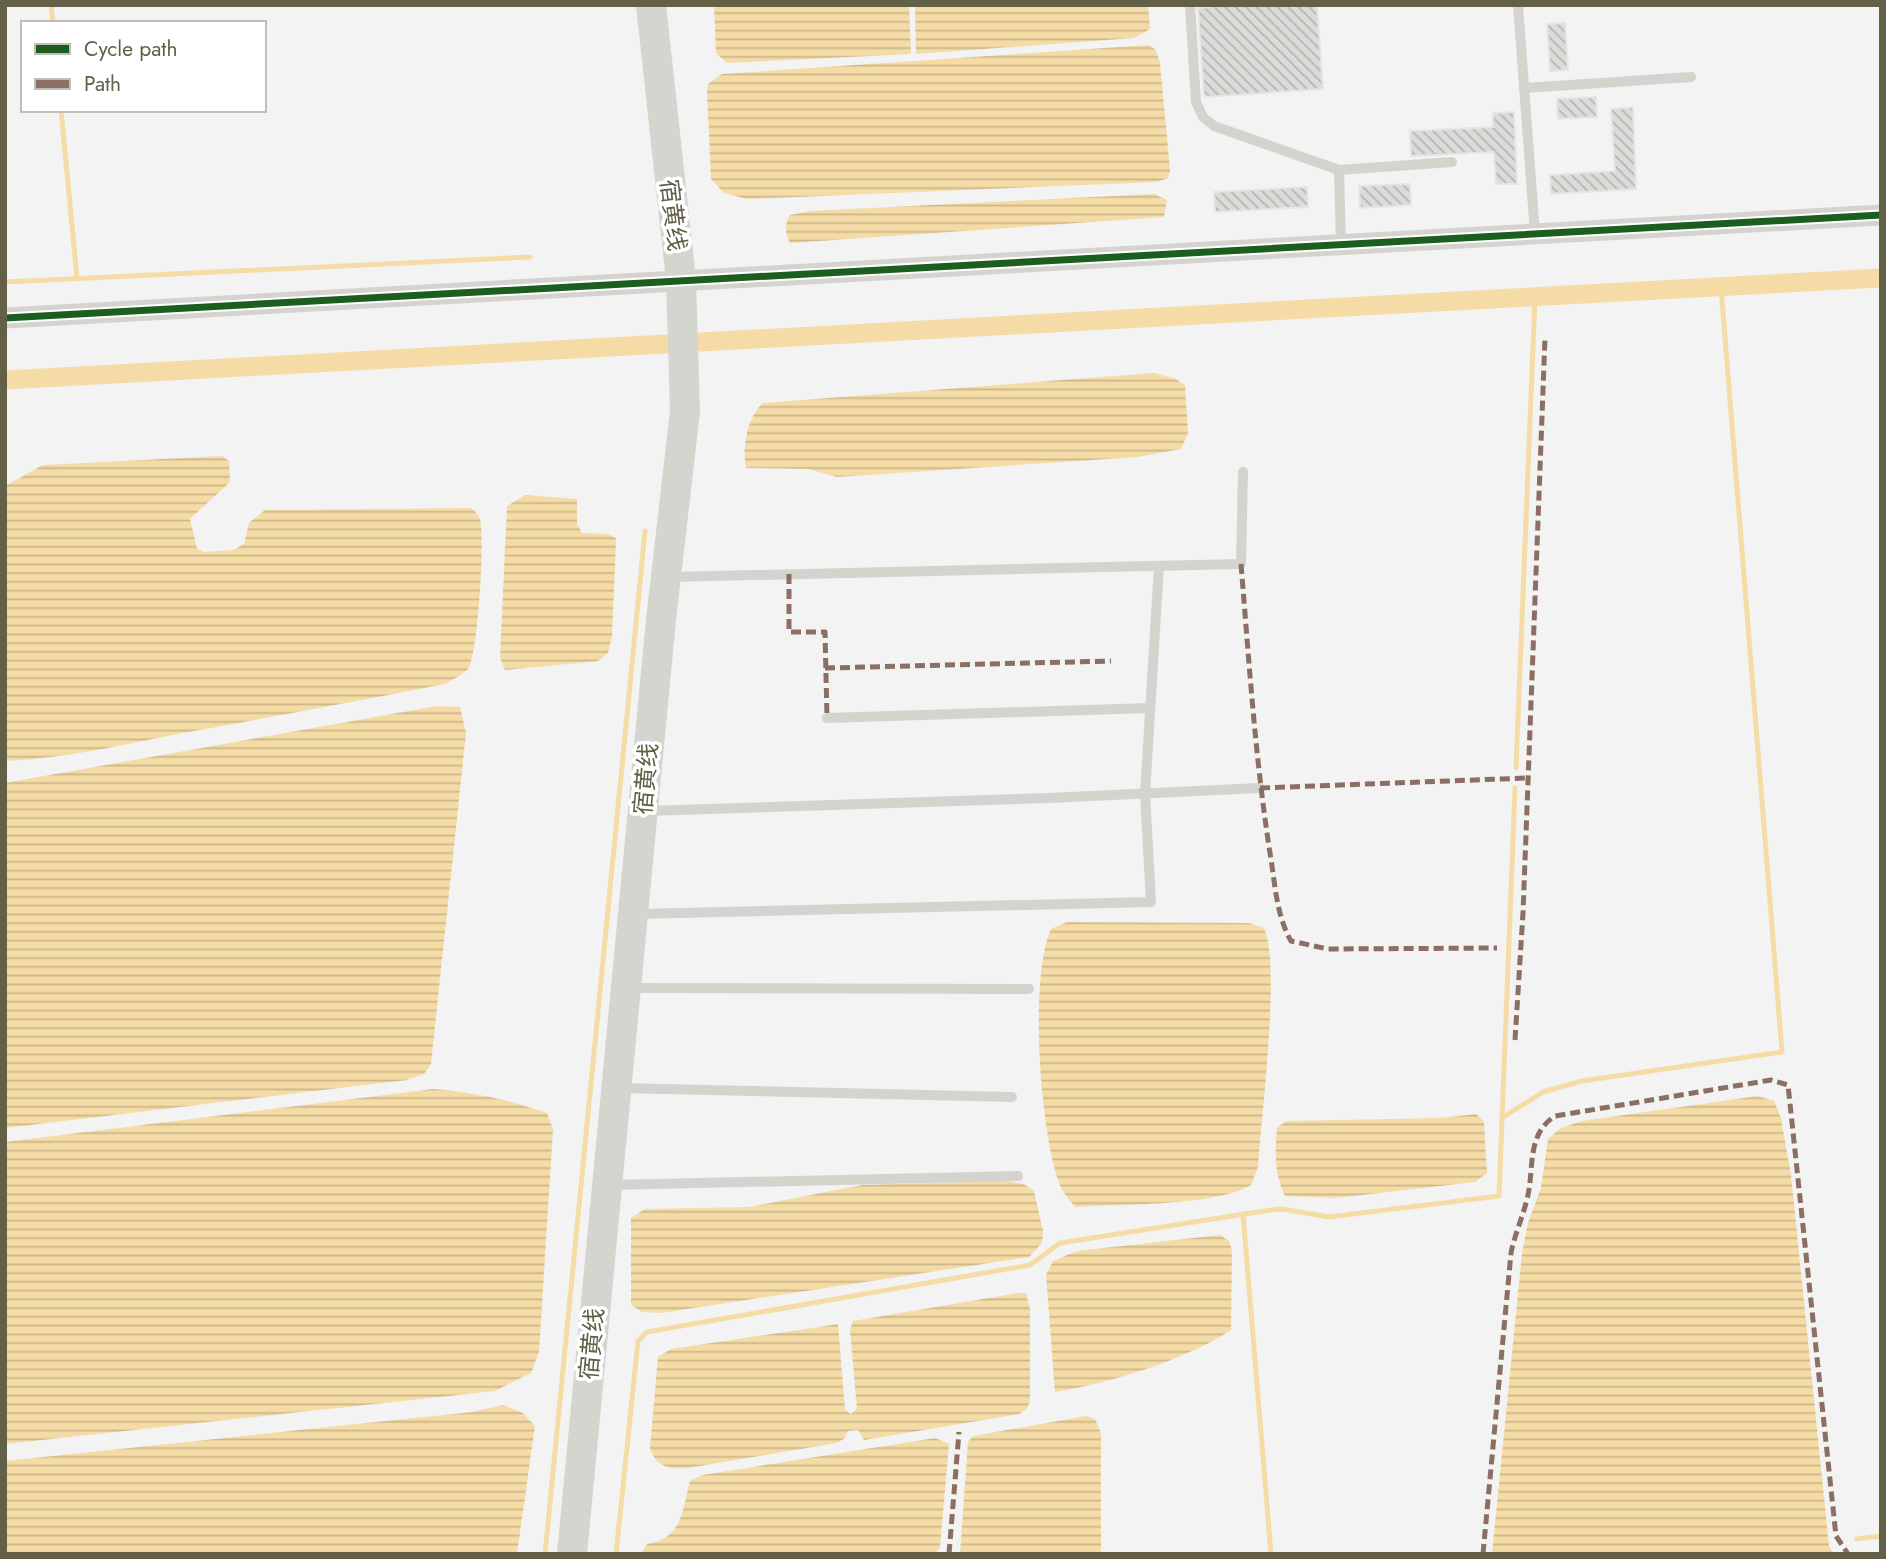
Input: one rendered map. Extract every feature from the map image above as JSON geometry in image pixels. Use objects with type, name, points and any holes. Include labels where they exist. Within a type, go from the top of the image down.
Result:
[{"type":"main road","name":"宿黄线","points":[[572,1554],[666,577],[685,411],[681,280],[651,5]]},
{"type":"street","points":[[5,318],[1881,215]]},
{"type":"lane","points":[[1190,5],[1196,102],[1203,117],[1214,126],[1339,170],[1452,162]]},
{"type":"lane","points":[[1518,5],[1535,234]]},
{"type":"lane","points":[[1524,88],[1691,77]]},
{"type":"lane","points":[[1339,170],[1341,244]]},
{"type":"lane","points":[[666,577],[1241,564],[1243,471]]},
{"type":"lane","points":[[633,914],[1151,902],[1145,794],[1159,566]]},
{"type":"lane","points":[[827,718],[1150,708]]},
{"type":"lane","points":[[643,811],[1260,788]]},
{"type":"lane","points":[[626,988],[1029,989]]},
{"type":"lane","points":[[617,1088],[1012,1097]]},
{"type":"lane","points":[[607,1185],[1018,1177]]},
{"type":"shaded area","points":[[714,5],[909,5],[911,54],[727,63],[716,53]]},
{"type":"shaded area","points":[[915,5],[1148,5],[1150,29],[1134,38],[916,54]]},
{"type":"shaded area","points":[[1149,45],[1156,50],[1160,63],[1170,170],[1168,178],[1157,182],[747,199],[724,193],[711,179],[707,93],[708,84],[722,74]]},
{"type":"shaded area","points":[[1154,194],[1167,200],[1164,217],[790,243],[786,233],[790,215],[810,211]]},
{"type":"shaded area","points":[[1154,373],[1174,378],[1185,385],[1188,433],[1181,449],[1138,457],[837,477],[808,469],[746,468],[747,433],[753,416],[763,403]]},
{"type":"shaded area","points":[[222,456],[229,461],[230,482],[190,519],[197,548],[203,552],[233,550],[244,544],[249,523],[265,510],[471,508],[479,516],[482,544],[478,619],[472,660],[468,669],[445,684],[95,750],[5,761],[5,486],[43,465]]},
{"type":"shaded area","points":[[525,495],[577,499],[577,524],[582,533],[608,534],[616,538],[612,636],[608,653],[598,661],[505,670],[500,658],[507,506]]},
{"type":"shaded area","points":[[437,706],[460,707],[466,733],[431,1064],[424,1074],[407,1080],[5,1128],[5,783]]},
{"type":"shaded area","points":[[1067,922],[1249,923],[1264,928],[1269,947],[1270,1007],[1258,1167],[1251,1185],[1215,1197],[1141,1204],[1075,1207],[1065,1195],[1058,1180],[1046,1125],[1039,1017],[1044,952],[1051,929]]},
{"type":"shaded area","points":[[433,1089],[491,1097],[547,1113],[553,1129],[539,1352],[531,1373],[495,1391],[5,1444],[5,1142]]},
{"type":"shaded area","points":[[1758,1096],[1774,1101],[1781,1118],[1791,1175],[1829,1546],[1834,1554],[1492,1554],[1522,1253],[1528,1223],[1541,1188],[1548,1139],[1561,1128],[1582,1121]]},
{"type":"shaded area","points":[[1476,1114],[1484,1122],[1487,1173],[1475,1182],[1336,1198],[1285,1196],[1281,1188],[1276,1163],[1276,1137],[1277,1128],[1286,1121],[1440,1118]]},
{"type":"shaded area","points":[[1007,1181],[1024,1184],[1034,1191],[1043,1231],[1042,1243],[1029,1257],[661,1313],[642,1312],[631,1305],[631,1218],[645,1209],[749,1207],[862,1185]]},
{"type":"shaded area","points":[[1220,1235],[1229,1241],[1232,1251],[1231,1330],[1193,1351],[1146,1369],[1055,1392],[1046,1275],[1053,1261],[1077,1251]]},
{"type":"shaded area","points":[[1026,1293],[1030,1309],[1030,1401],[1027,1409],[1019,1414],[864,1440],[858,1430],[848,1431],[845,1438],[837,1443],[687,1468],[664,1466],[650,1448],[658,1357],[671,1349],[838,1324],[845,1410],[851,1414],[857,1409],[850,1330],[853,1321]]},
{"type":"shaded area","points":[[503,1405],[523,1413],[535,1426],[517,1554],[5,1554],[5,1461],[472,1412]]},
{"type":"shaded area","points":[[1086,1416],[1095,1419],[1101,1433],[1101,1554],[960,1554],[968,1442],[973,1436]]},
{"type":"shaded area","points":[[935,1438],[949,1444],[940,1547],[935,1554],[641,1554],[647,1544],[668,1536],[674,1529],[682,1513],[690,1481],[703,1475]]},
{"type":"building","points":[[1229,5],[1317,5],[1323,89],[1204,97],[1198,8]]},
{"type":"building","points":[[1565,23],[1568,70],[1550,71],[1547,24]]},
{"type":"building","points":[[1596,97],[1597,117],[1558,119],[1557,99]]},
{"type":"building","points":[[1633,107],[1636,189],[1551,194],[1550,175],[1615,171],[1611,109]]},
{"type":"building","points":[[1514,112],[1517,184],[1496,184],[1494,152],[1411,156],[1410,131],[1493,127],[1493,113]]},
{"type":"building","points":[[1410,184],[1411,205],[1360,208],[1359,186]]},
{"type":"building","points":[[1307,187],[1308,207],[1215,212],[1214,192]]},
{"type":"waterway","points":[[51,5],[53,21]]},
{"type":"waterway","points":[[61,112],[77,278]]},
{"type":"waterway","points":[[5,282],[530,257]]},
{"type":"waterway","points":[[700,342],[1881,278]]},
{"type":"waterway","points":[[1502,1118],[1543,1092],[1582,1081],[1782,1052],[1721,287]]},
{"type":"waterway","points":[[1516,768],[1535,297]]},
{"type":"waterway","points":[[5,380],[666,344]]},
{"type":"waterway","points":[[545,1554],[645,531]]},
{"type":"waterway","points":[[616,1554],[638,1341],[647,1332],[1030,1265],[1060,1243],[1282,1209],[1329,1217],[1499,1196],[1515,788]]},
{"type":"waterway","points":[[1243,1214],[1271,1554]]},
{"type":"waterway","points":[[1857,1539],[1881,1536]]},
{"type":"marked path","points":[[1515,1040],[1523,913],[1545,338]]},
{"type":"marked path","points":[[1241,564],[1260,781],[1279,909],[1291,941],[1328,949],[1497,948]]},
{"type":"marked path","points":[[789,574],[789,632],[825,632],[827,718]]},
{"type":"marked path","points":[[825,668],[1111,661]]},
{"type":"marked path","points":[[1260,788],[1527,778]]},
{"type":"marked path","points":[[1483,1554],[1511,1253],[1528,1195],[1533,1151],[1540,1132],[1555,1116],[1771,1080],[1788,1085],[1836,1536],[1848,1554]]},
{"type":"marked path","points":[[949,1554],[959,1432]]},
{"type":"cycle path","points":[[5,318],[1881,215]]}]
